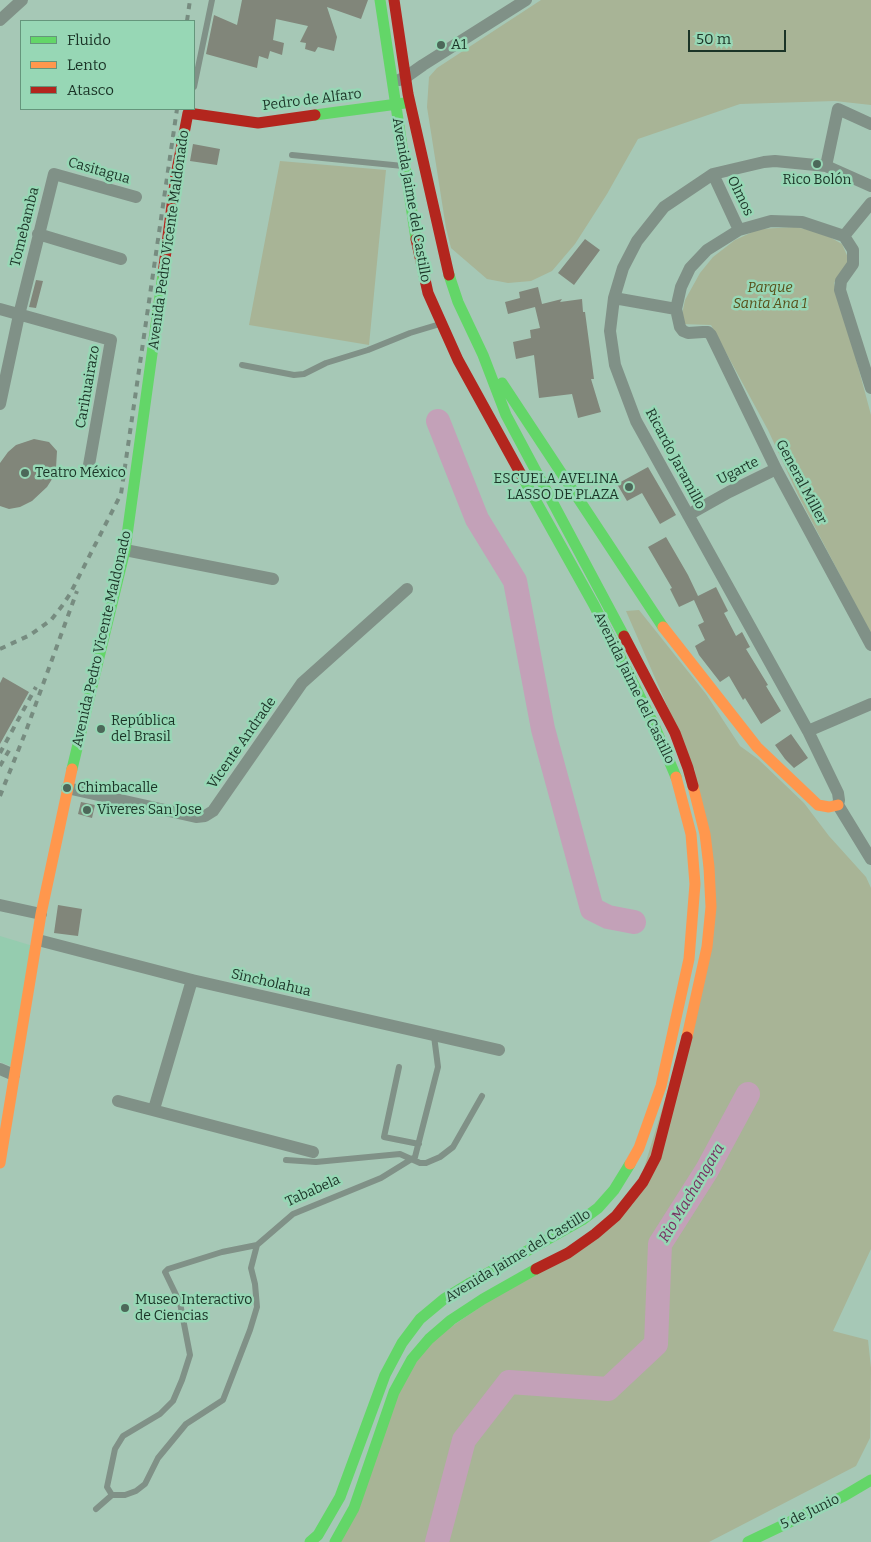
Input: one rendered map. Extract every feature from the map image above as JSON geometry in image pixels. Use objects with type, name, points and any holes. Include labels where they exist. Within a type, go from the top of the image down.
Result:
[{"type":"main road","name":"Avenida Jaime del Castillo","points":[[335,1542],[354,1508],[394,1392],[412,1359],[429,1339],[467,1310],[515,1280],[568,1253],[595,1234],[616,1216],[643,1182],[656,1157],[686,1043],[707,947],[711,908],[710,867],[705,834],[688,768],[674,733],[650,682],[506,415],[483,355],[458,302],[450,280],[410,102],[395,1]]},
{"type":"main road","name":"Avenida Jaime del Castillo","points":[[310,1542],[318,1535],[340,1497],[385,1375],[402,1343],[420,1319],[444,1299],[470,1283],[582,1220],[598,1208],[614,1190],[626,1171],[639,1148],[661,1086],[689,959],[695,884],[694,858],[689,826],[671,762],[654,724],[594,604],[473,389],[428,293],[422,272],[404,166],[381,3]]},
{"type":"main road","name":"Pedro de Alfaro","points":[[189,111],[258,123],[410,102]]},
{"type":"main road","name":"Avenida Pedro Vicente Maldonado","points":[[0,1163],[41,914],[67,788],[126,550],[176,175],[189,111]]},
{"type":"main road","points":[[483,355],[663,626],[757,747],[818,805],[829,808],[838,806]]},
{"type":"main road","name":"5 de Junio","points":[[748,1542],[844,1496],[871,1480]]},
{"type":"street","points":[[0,20],[22,0]]},
{"type":"street","points":[[392,84],[406,77],[526,0]]},
{"type":"street","points":[[381,3],[395,1]]},
{"type":"street","points":[[826,166],[838,109],[871,124]]},
{"type":"street","name":"Ricardo Jaramillo","points":[[871,186],[826,166],[776,162],[764,162],[713,174],[664,208],[637,241],[623,268],[614,298],[610,332],[615,365],[636,421],[808,731],[838,793],[838,806],[871,859]]},
{"type":"street","name":"Casitagua","points":[[54,174],[136,197]]},
{"type":"street","name":"Tomebamba","points":[[0,404],[38,234],[54,174]]},
{"type":"street","name":"Olmos","points":[[713,174],[739,230]]},
{"type":"street","points":[[844,236],[871,203]]},
{"type":"street","points":[[614,298],[676,310],[681,287],[690,268],[707,250],[739,230],[772,221],[802,222],[844,236],[853,250],[853,264],[840,281],[840,290],[871,388]]},
{"type":"street","points":[[38,234],[121,259]]},
{"type":"street","name":"Carihuairazo","points":[[0,309],[111,340],[89,465]]},
{"type":"street","name":"General Miller","points":[[676,310],[680,327],[683,331],[708,332],[711,335],[776,469],[871,645]]},
{"type":"street","name":"Ugarte","points":[[688,515],[776,469]]},
{"type":"street","points":[[126,550],[273,579]]},
{"type":"street","name":"Vicente Andrade","points":[[67,788],[196,817],[205,816],[213,811],[302,683],[407,589]]},
{"type":"street","points":[[808,731],[871,704]]},
{"type":"street","points":[[0,904],[41,914]]},
{"type":"street","name":"Sincholahua","points":[[38,940],[192,980],[499,1050]]},
{"type":"street","points":[[154,1109],[192,980]]},
{"type":"street","points":[[0,1069],[14,1074]]},
{"type":"street","points":[[118,1101],[313,1152]]},
{"type":"lane","points":[[195,82],[212,0]]},
{"type":"lane","points":[[292,155],[404,166]]},
{"type":"lane","points":[[242,365],[294,375],[304,374],[326,363],[441,324]]},
{"type":"lane","points":[[412,1160],[419,1144],[438,1067],[434,1036]]},
{"type":"lane","points":[[399,1067],[384,1137],[419,1144]]},
{"type":"lane","points":[[286,1160],[316,1162],[400,1154],[412,1160],[426,1163],[440,1158],[453,1147],[482,1096]]},
{"type":"lane","name":"Tababela","points":[[257,1245],[294,1214],[381,1178],[412,1160]]},
{"type":"lane","points":[[96,1509],[112,1495],[125,1495],[136,1491],[145,1484],[158,1458],[186,1424],[223,1400],[257,1307],[256,1284],[252,1268],[257,1245],[222,1252],[168,1269],[165,1272],[180,1302],[190,1355],[173,1402],[160,1414],[123,1436],[115,1449],[107,1487],[112,1495]]},
{"type":"shaded area","points":[[0,936],[33,946],[11,1066],[0,1062]]},
{"type":"green space","points":[[541,0],[871,0],[871,105],[835,101],[740,104],[638,139],[607,194],[575,244],[552,271],[531,281],[508,283],[487,279],[451,248],[446,228],[427,107],[429,77],[437,68]]},
{"type":"green space","points":[[280,161],[386,170],[369,345],[249,325]]},
{"type":"green space","name":"Parque Santa Ana 1","points":[[795,227],[821,232],[842,244],[849,260],[834,283],[871,415],[871,634],[798,495],[768,430],[711,325],[680,324],[685,300],[700,273],[713,257],[735,240],[759,229]]},
{"type":"green space","points":[[639,610],[706,694],[740,746],[758,759],[804,803],[829,836],[866,877],[871,888],[871,1249],[833,1331],[868,1340],[871,1368],[870,1438],[856,1466],[709,1542],[338,1542],[396,1393],[430,1341],[633,1204],[711,949],[695,770],[626,611]]},
{"type":"building","points":[[242,0],[368,0],[361,19],[327,7],[337,37],[334,51],[318,47],[315,52],[305,49],[306,43],[300,42],[308,26],[276,19],[273,40],[284,43],[282,55],[270,51],[268,59],[259,56],[257,68],[206,54],[214,15],[237,25]]},
{"type":"building","points":[[193,144],[220,149],[217,165],[190,161]]},
{"type":"building","points":[[585,239],[600,250],[574,285],[558,273]]},
{"type":"building","points":[[36,280],[43,281],[36,308],[29,307]]},
{"type":"building","points":[[538,287],[542,304],[562,299],[560,302],[582,299],[594,379],[591,379],[601,412],[578,418],[572,394],[539,398],[534,355],[516,359],[513,342],[531,338],[530,330],[540,328],[535,307],[508,314],[505,302],[520,298],[519,292]]},
{"type":"building","points":[[34,439],[49,442],[57,451],[54,476],[47,487],[32,501],[20,507],[9,509],[0,506],[0,463],[16,445]]},
{"type":"building","points":[[648,467],[676,515],[660,524],[642,493],[627,501],[617,484]]},
{"type":"building","points":[[666,537],[698,596],[716,587],[728,611],[724,613],[736,636],[742,632],[750,647],[746,649],[781,711],[761,724],[745,698],[743,700],[729,676],[720,682],[699,655],[695,646],[705,640],[698,625],[704,622],[694,600],[679,607],[670,589],[672,588],[648,547]]},
{"type":"building","points":[[3,677],[29,692],[0,744],[0,683]]},
{"type":"building","points":[[791,734],[808,758],[794,768],[775,745]]},
{"type":"building","name":"Viveres San Jose","points":[[81,802],[95,805],[92,818],[78,814]]},
{"type":"building","points":[[58,905],[82,909],[78,936],[54,933]]},
{"type":"waterway","points":[[438,421],[477,519],[515,581],[543,729],[592,909],[608,917],[634,922]]},
{"type":"waterway","name":"Rio Machangara","points":[[437,1542],[464,1440],[509,1382],[608,1389],[656,1344],[660,1244],[707,1170],[748,1094]]},
{"type":"railway","points":[[187,20],[190,0]]},
{"type":"railway","points":[[0,649],[30,635],[51,620],[62,606],[121,494],[177,110]]},
{"type":"railway","points":[[0,796],[77,591]]},
{"type":"railway","points":[[0,753],[36,687]]},
{"type":"railway","points":[[0,766],[11,747]]},
{"type":"traffic: fast","points":[[380,0],[416,239]]},
{"type":"traffic: fast","points":[[315,115],[405,103]]},
{"type":"traffic: fast","points":[[72,769],[125,550],[163,274]]},
{"type":"traffic: fast","points":[[449,275],[458,302],[483,355],[506,415],[624,636]]},
{"type":"traffic: fast","points":[[502,383],[663,627]]},
{"type":"traffic: fast","points":[[523,478],[594,605],[654,725],[676,777]]},
{"type":"traffic: fast","points":[[310,1542],[318,1535],[340,1497],[385,1375],[402,1343],[420,1319],[444,1299],[470,1283],[582,1220],[598,1208],[614,1190],[630,1164]]},
{"type":"traffic: fast","points":[[335,1542],[354,1508],[394,1392],[412,1359],[429,1339],[451,1320],[483,1299],[536,1269]]},
{"type":"traffic: fast","points":[[748,1542],[844,1496],[871,1480]]},
{"type":"traffic: slow","points":[[663,627],[757,747],[818,805],[829,807],[838,805]]},
{"type":"traffic: slow","points":[[0,1163],[41,914],[72,769]]},
{"type":"traffic: slow","points":[[630,1164],[639,1148],[661,1086],[689,959],[695,884],[691,834],[676,777]]},
{"type":"traffic: slow","points":[[687,1037],[707,947],[711,907],[705,834],[693,786]]},
{"type":"traffic: jam","points":[[394,0],[408,94],[449,275]]},
{"type":"traffic: jam","points":[[163,274],[176,175],[188,113],[258,123],[315,115]]},
{"type":"traffic: jam","points":[[416,239],[428,293],[458,360],[523,478]]},
{"type":"traffic: jam","points":[[624,636],[675,733],[693,786]]},
{"type":"traffic: jam","points":[[536,1269],[568,1253],[595,1234],[616,1216],[643,1182],[656,1157],[687,1037]]},
{"type":"place","name":"A1","points":[[441,45]]},
{"type":"place","name":"Rico Bolón","points":[[817,164]]},
{"type":"place","name":"Teatro México","points":[[25,473]]},
{"type":"place","name":"ESCUELA AVELINA LASSO DE PLAZA","points":[[629,487]]},
{"type":"place","name":"República del Brasil","points":[[101,729]]},
{"type":"place","name":"Chimbacalle","points":[[67,788]]},
{"type":"place","name":"Viveres San Jose","points":[[87,810]]},
{"type":"place","name":"Museo Interactivo de Ciencias","points":[[125,1308]]}]
